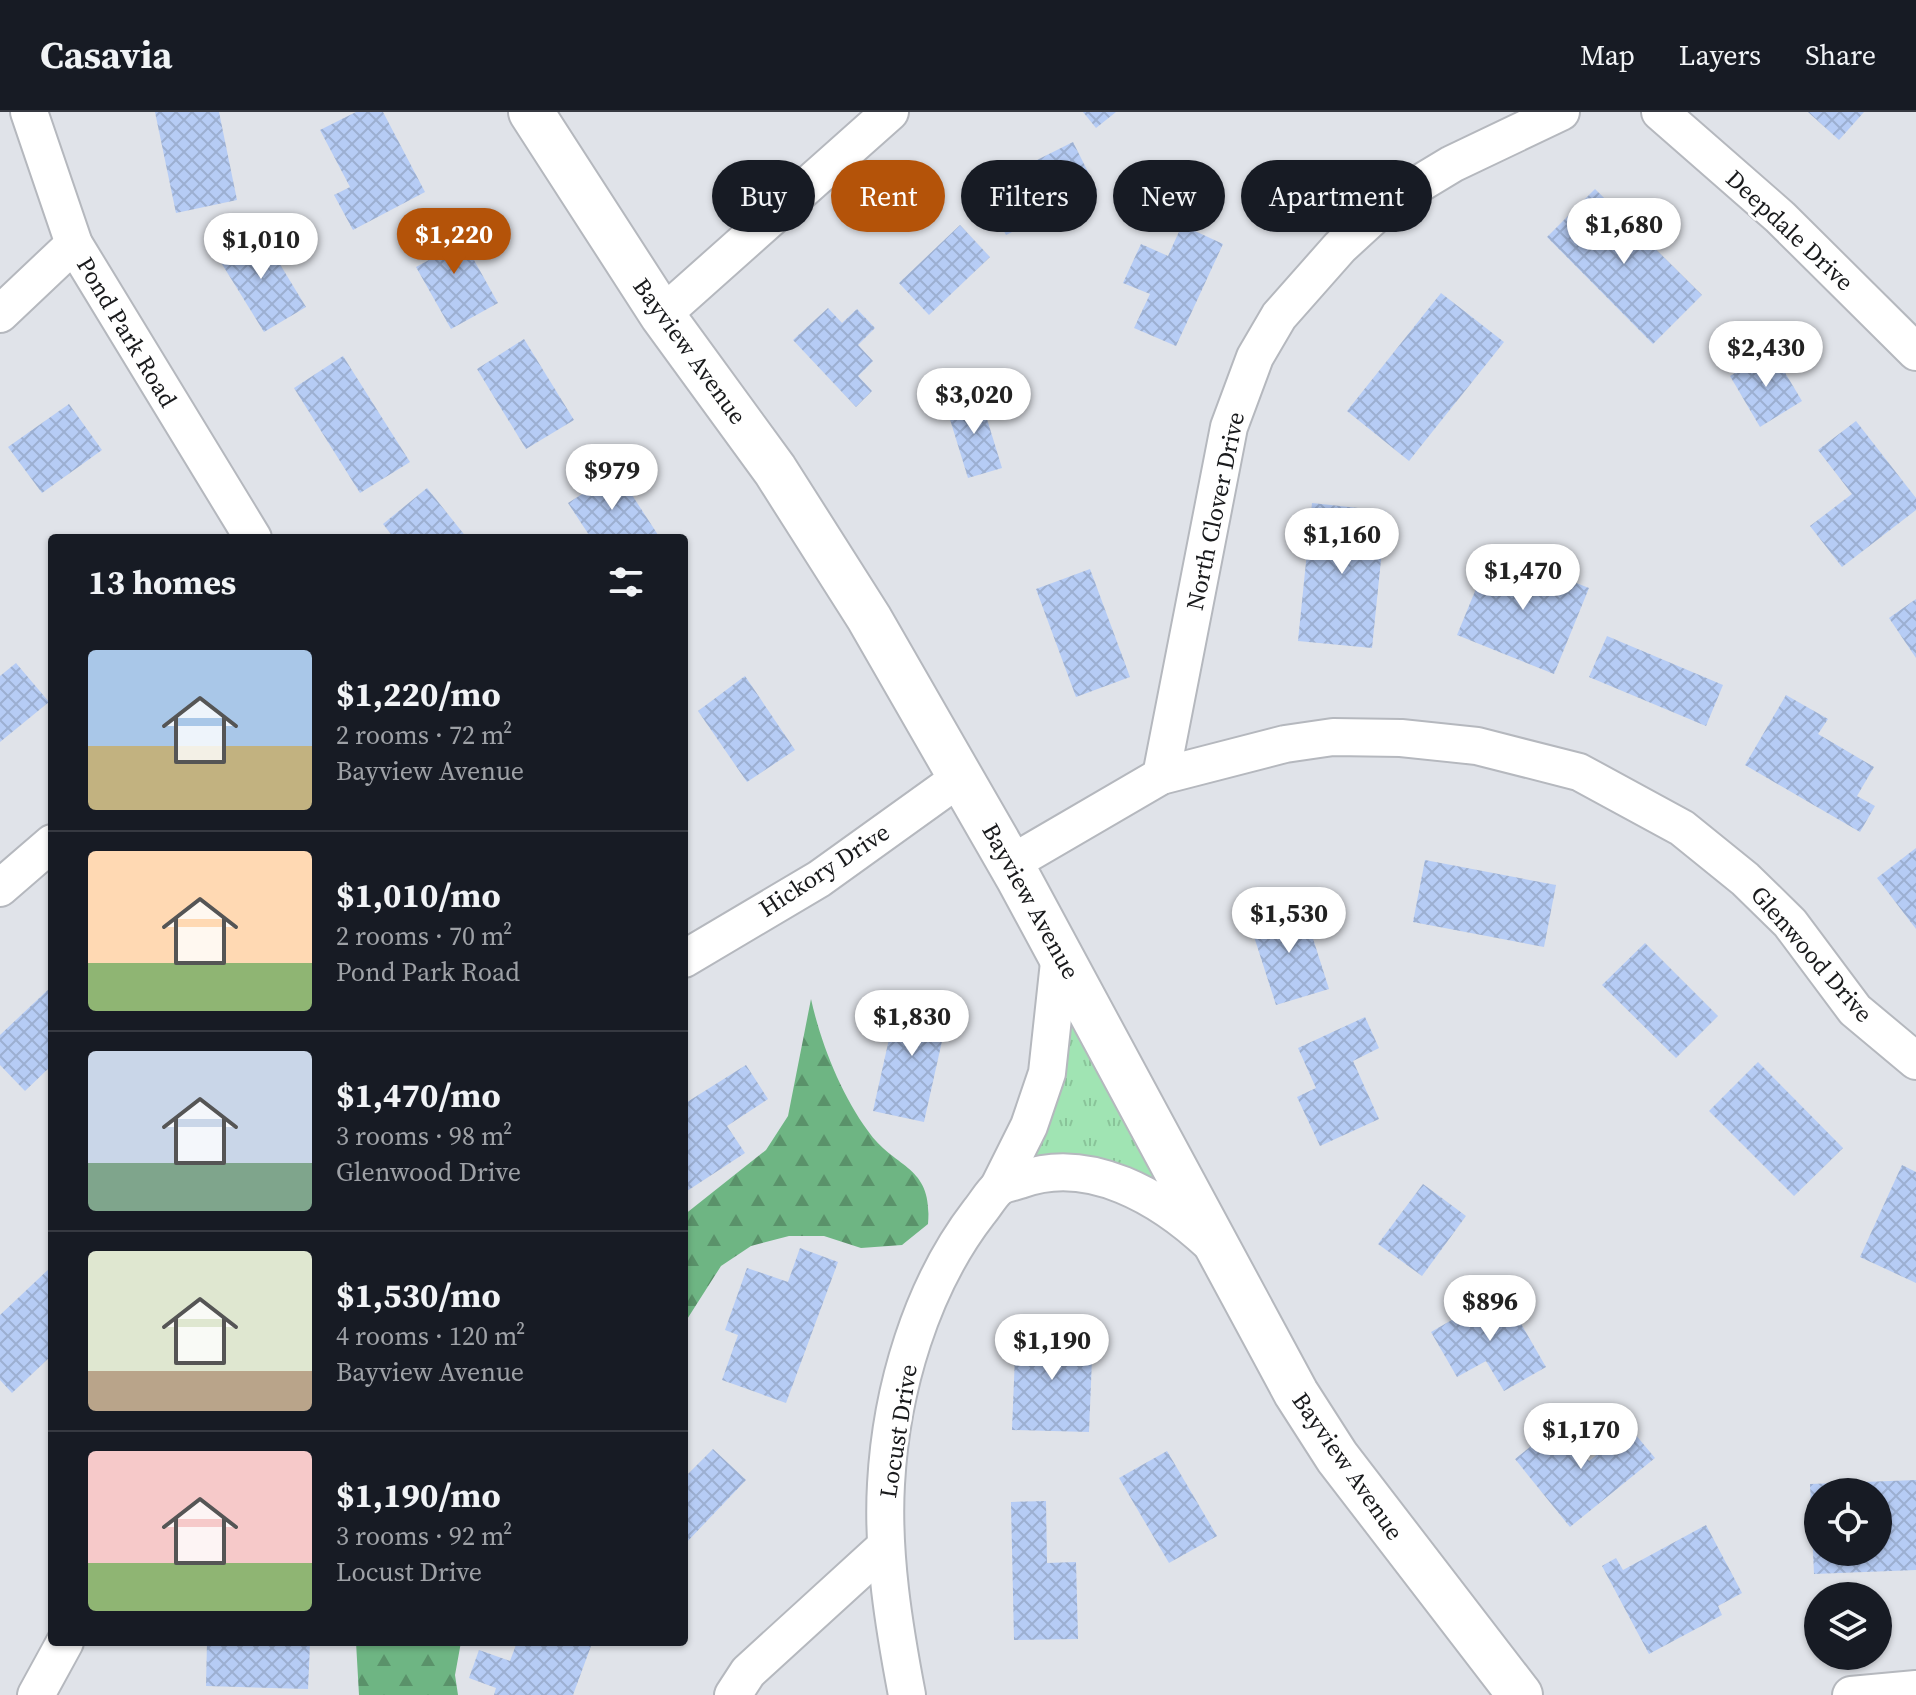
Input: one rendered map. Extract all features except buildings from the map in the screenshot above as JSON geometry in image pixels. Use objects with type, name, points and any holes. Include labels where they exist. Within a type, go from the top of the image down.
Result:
[{"type":"main road","name":"Bayview Avenue","points":[[531,112],[662,315],[797,503],[961,777],[1060,953],[1296,1393],[1337,1457],[1520,1695]]},
{"type":"street","name":"Pond Park Road","points":[[29,112],[74,244],[251,534]]},
{"type":"street","points":[[662,315],[890,112]]},
{"type":"street","name":"North Clover Drive","points":[[1161,776],[1229,427],[1255,357],[1279,316],[1340,247],[1389,202],[1452,164],[1561,112]]},
{"type":"street","name":"Deepdale Drive","points":[[1660,112],[1780,217],[1916,352]]},
{"type":"street","points":[[0,314],[74,244]]},
{"type":"street","name":"Glenwood Drive","points":[[1010,864],[1161,776],[1285,744],[1333,737],[1401,738],[1477,746],[1579,772],[1682,828],[1745,879],[1790,923],[1855,1010],[1916,1061]]},
{"type":"street","name":"Hickory Drive","points":[[688,957],[819,879],[961,777]]},
{"type":"street","points":[[0,888],[48,846]]},
{"type":"street","name":"Locust Drive","points":[[907,1695],[886,1546],[886,1482],[901,1390],[913,1344],[936,1281],[968,1227],[998,1188],[1029,1126],[1047,1073],[1060,953]]},
{"type":"street","points":[[998,1188],[1054,1172],[1098,1177],[1162,1205],[1217,1249]]},
{"type":"street","points":[[733,1695],[748,1672],[886,1546]]},
{"type":"street","points":[[36,1695],[63,1646]]},
{"type":"street","points":[[1851,1695],[1916,1689]]},
{"type":"green space","points":[[1063,970],[1200,1225],[1156,1196],[1011,1176]]},
{"type":"green space","points":[[811,999],[826,1051],[849,1101],[879,1144],[918,1178],[925,1190],[928,1224],[902,1245],[861,1248],[824,1236],[789,1236],[751,1246],[721,1266],[688,1318],[688,1212],[766,1150],[788,1116]]},
{"type":"green space","points":[[356,1646],[460,1646],[455,1675],[458,1695],[359,1695]]}]
